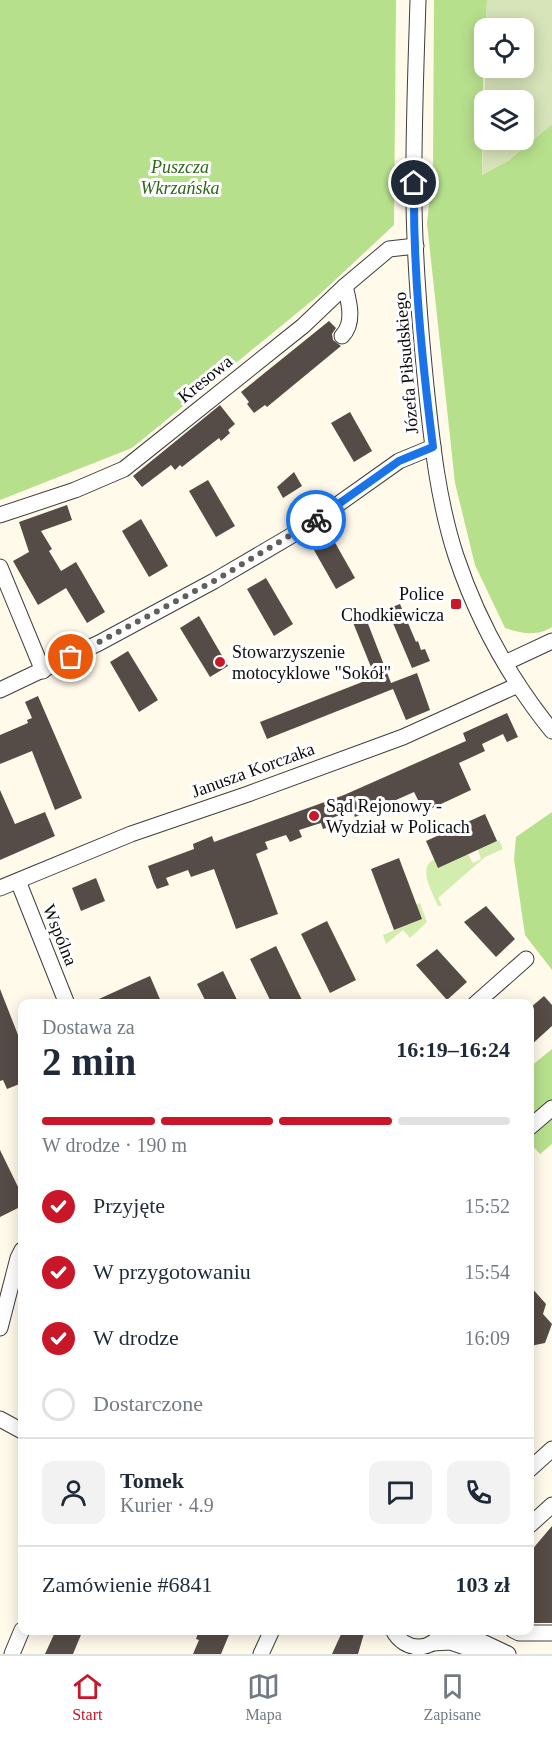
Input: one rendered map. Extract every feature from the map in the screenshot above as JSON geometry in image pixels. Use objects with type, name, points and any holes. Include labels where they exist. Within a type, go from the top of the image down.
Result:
[{"type":"street","name":"Józefa Piłsudskiego","points":[[418,0],[414,203],[416,246],[421,336],[433,447],[444,511],[456,556],[472,598],[518,685],[552,730]]},
{"type":"street","name":"Kresowa","points":[[0,515],[75,490],[124,470],[303,326],[389,249],[416,246]]},
{"type":"street","points":[[342,336],[350,323],[345,286]]},
{"type":"street","points":[[0,690],[43,671],[214,581],[306,527],[399,461],[433,447]]},
{"type":"street","points":[[0,567],[43,671]]},
{"type":"street","points":[[505,663],[552,641]]},
{"type":"street","name":"Janusza Korczaka","points":[[0,888],[131,834],[403,737],[518,685]]},
{"type":"street","name":"Wspólna","points":[[18,881],[65,999]]},
{"type":"street","points":[[481,999],[526,959]]},
{"type":"street","points":[[534,1124],[552,1108]]},
{"type":"street","points":[[0,1328],[18,1258]]},
{"type":"street","points":[[0,1419],[18,1429]]},
{"type":"street","points":[[534,1465],[552,1449]]},
{"type":"street","points":[[534,1521],[552,1505]]},
{"type":"street","points":[[534,1633],[552,1633]]},
{"type":"street","points":[[12,1654],[20,1635]]},
{"type":"street","points":[[261,1654],[270,1635]]},
{"type":"street","points":[[395,1635],[397,1641],[396,1654]]},
{"type":"street","points":[[396,1635],[408,1646],[418,1647],[450,1642],[486,1654]]},
{"type":"street","points":[[414,1654],[430,1644],[438,1635]]},
{"type":"street","points":[[468,1635],[508,1654]]},
{"type":"green space","name":"Puszcza Wkrzańska","points":[[0,0],[396,0],[394,225],[319,295],[132,448],[0,500]]},
{"type":"green space","points":[[434,0],[487,0],[486,18],[474,18],[474,78],[483,78],[483,90],[474,90],[474,150],[482,150],[482,175],[509,160],[521,150],[534,150],[534,139],[552,124],[552,627],[541,632],[523,633],[505,628],[475,565],[455,483],[427,223],[433,168]]},
{"type":"green space","points":[[487,0],[552,0],[552,124],[534,139],[534,90],[484,90],[485,78],[534,78],[534,18],[486,18]]},
{"type":"green space","points":[[483,150],[521,150],[509,160],[482,175]]},
{"type":"green space","points":[[552,812],[552,970],[525,935],[514,859],[516,837]]},
{"type":"green space","points":[[499,840],[503,849],[485,857],[438,898],[442,906],[438,906],[426,874],[429,863],[443,857],[468,854],[473,863],[481,859],[478,850]]},
{"type":"green space","points":[[420,903],[427,922],[410,938],[403,930],[386,944],[383,935],[421,919],[416,905]]},
{"type":"green space","points":[[552,1049],[552,1144],[540,1154],[534,1147],[534,1064]]},
{"type":"building","points":[[329,321],[336,328],[332,334],[333,340],[341,346],[267,407],[265,405],[254,413],[241,392]]},
{"type":"building","points":[[220,405],[235,424],[228,430],[230,433],[221,441],[219,438],[182,467],[180,465],[175,470],[171,465],[142,487],[133,476]]},
{"type":"building","points":[[350,412],[372,451],[354,462],[331,423]]},
{"type":"building","points":[[294,472],[302,486],[283,498],[277,487]]},
{"type":"building","points":[[208,480],[235,526],[216,537],[189,491]]},
{"type":"building","points":[[67,505],[72,520],[41,531],[61,571],[76,562],[105,612],[87,623],[66,588],[38,605],[13,561],[29,552],[19,522]]},
{"type":"building","points":[[141,519],[168,566],[149,577],[122,531]]},
{"type":"building","points":[[333,539],[355,578],[336,589],[314,550]]},
{"type":"building","points":[[266,578],[293,624],[274,636],[247,589]]},
{"type":"building","points":[[400,604],[416,642],[418,641],[421,650],[425,649],[430,661],[412,668],[387,609]]},
{"type":"building","points":[[199,616],[228,666],[210,677],[180,628]]},
{"type":"building","points":[[365,616],[391,683],[417,673],[430,710],[406,720],[393,689],[267,739],[260,722],[375,677],[352,620]]},
{"type":"building","points":[[128,651],[158,700],[139,712],[110,662]]},
{"type":"building","points":[[38,696],[82,798],[55,810],[32,751],[0,764],[0,735],[28,723],[27,720],[32,718],[25,702]]},
{"type":"building","points":[[507,713],[518,737],[507,742],[503,734],[482,744],[485,751],[459,763],[471,790],[424,812],[414,792],[387,804],[384,797],[363,805],[366,812],[355,817],[352,810],[332,818],[335,825],[323,829],[321,823],[299,830],[302,837],[290,842],[286,835],[265,842],[268,849],[256,854],[278,914],[236,929],[214,869],[191,877],[188,870],[166,878],[169,885],[157,889],[154,883],[148,866],[194,849],[193,844],[212,836],[214,842],[344,795],[466,741],[463,733]]},
{"type":"building","points":[[0,790],[15,824],[45,812],[55,836],[0,860]]},
{"type":"building","points":[[485,814],[497,841],[438,868],[426,841]]},
{"type":"building","points":[[399,858],[422,919],[394,930],[371,869]]},
{"type":"building","points":[[96,878],[105,901],[81,911],[72,888]]},
{"type":"building","points":[[486,906],[515,939],[496,957],[464,922]]},
{"type":"building","points":[[327,921],[356,980],[330,993],[301,934]]},
{"type":"building","points":[[276,946],[302,999],[270,999],[250,959]]},
{"type":"building","points":[[437,949],[467,982],[446,999],[416,965]]},
{"type":"building","points":[[223,971],[237,999],[204,999],[197,984]]},
{"type":"building","points":[[150,976],[160,999],[99,999]]},
{"type":"building","points":[[0,989],[18,1035],[18,1085],[7,1089],[3,1080],[0,1081]]},
{"type":"building","points":[[544,996],[552,1005],[552,1026],[534,1042],[534,1005]]},
{"type":"building","points":[[0,1150],[18,1187],[18,1208],[0,1217]]},
{"type":"building","points":[[534,1290],[546,1304],[543,1314],[552,1324],[545,1343],[534,1345]]},
{"type":"building","points":[[552,1526],[552,1623],[534,1623],[534,1547]]},
{"type":"building","points":[[54,1635],[81,1635],[73,1654],[45,1654]]},
{"type":"building","points":[[197,1635],[229,1635],[221,1654],[193,1654],[199,1640],[196,1639]]},
{"type":"building","points":[[341,1635],[364,1635],[358,1654],[332,1654]]},
{"type":"way so far","points":[[71,657],[214,581],[316,520]]},
{"type":"place","name":"Police Chodkiewicza","points":[[456,604]]},
{"type":"place","name":"Stowarzyszenie motocyklowe \"Sokół\"","points":[[220,662]]},
{"type":"place","name":"Sąd Rejonowy - Wydział w Policach","points":[[314,816]]},
{"type":"route","points":[[316,520],[399,461],[433,447],[421,336],[414,183]]}]
